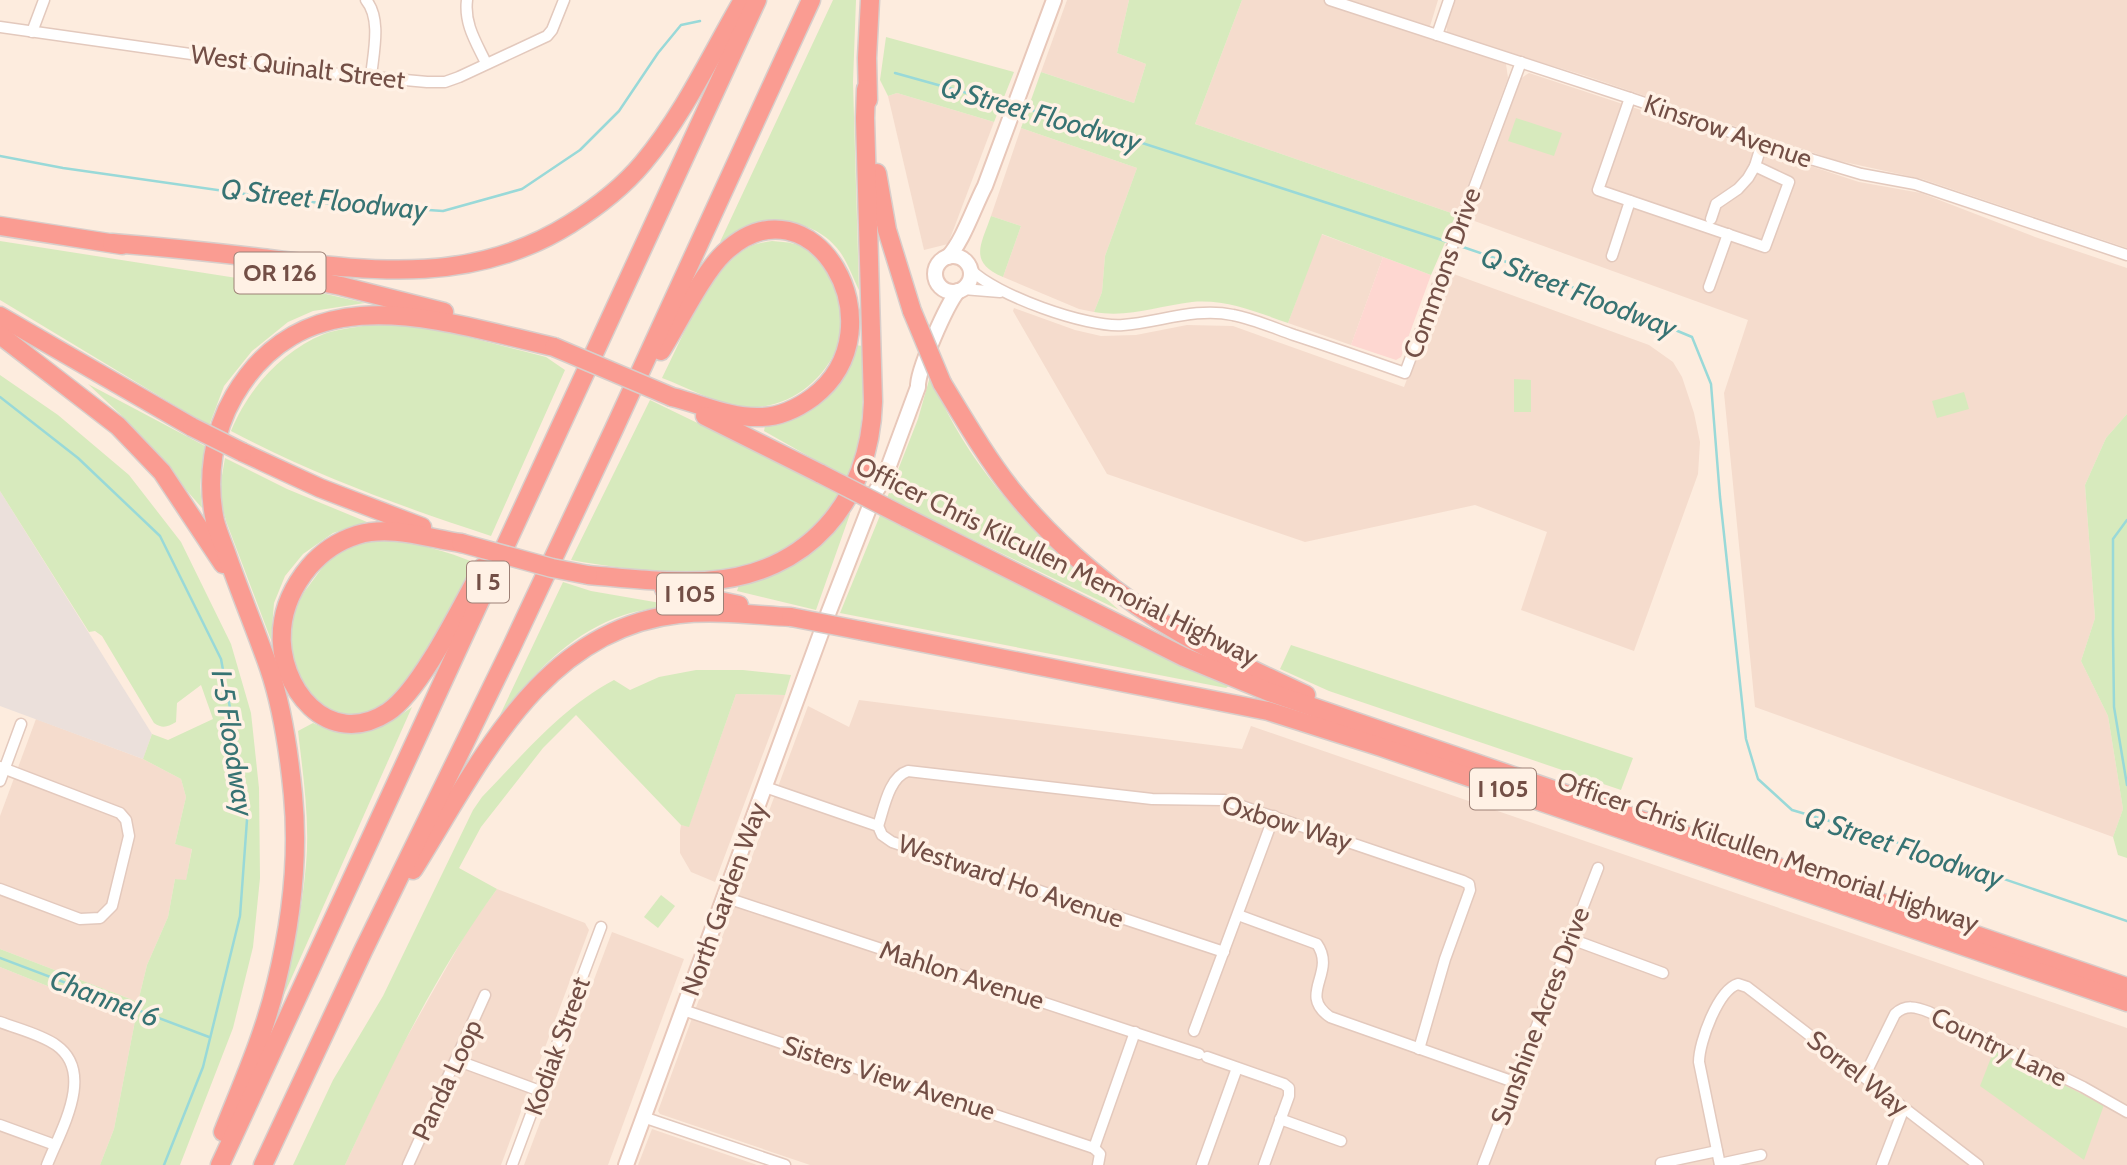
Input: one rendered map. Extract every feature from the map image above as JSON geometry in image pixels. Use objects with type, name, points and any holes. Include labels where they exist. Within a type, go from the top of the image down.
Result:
[{"type":"highway","points":[[112,243],[387,271],[456,267],[490,260],[526,247],[556,233],[591,211],[625,183],[642,164],[678,114],[743,0]]},
{"type":"highway","name":"I 5","points":[[220,1165],[757,0]]},
{"type":"highway","name":"I 5","points":[[263,1165],[363,951],[512,646],[811,0]]},
{"type":"highway","points":[[588,575],[706,581],[761,570],[807,545],[832,520],[852,492],[865,461],[873,412],[866,89],[870,0]]},
{"type":"highway","points":[[866,89],[887,230],[912,311],[942,383],[1013,491],[1084,565],[1181,634],[1393,735]]},
{"type":"highway","name":"Officer Chris Kilcullen Memorial Highway","points":[[0,226],[112,243],[341,286],[436,309],[554,347],[672,397],[1184,657],[1269,692],[2127,987]]},
{"type":"highway","points":[[614,429],[712,267],[725,252],[742,240],[776,229],[793,232],[823,250],[843,279],[851,314],[844,359],[830,381],[805,403],[790,411],[762,418],[723,413],[672,397]]},
{"type":"highway","points":[[211,1165],[264,1025],[276,985],[293,888],[296,844],[293,796],[278,699],[215,520],[212,492],[214,454],[224,415],[241,384],[255,366],[293,335],[320,322],[355,316],[393,314],[438,320],[554,347]]},
{"type":"highway","name":"Officer Chris Kilcullen Memorial Highway","points":[[0,316],[192,427],[242,452],[329,492],[461,543],[552,568],[1268,711],[2127,1002]]},
{"type":"highway","points":[[0,335],[118,426],[162,472],[238,587]]},
{"type":"highway","points":[[461,543],[403,532],[379,532],[344,540],[316,560],[296,584],[284,614],[282,632],[283,652],[291,681],[301,698],[313,710],[335,722],[360,724],[389,712],[404,698],[415,685],[537,475]]},
{"type":"highway","points":[[363,951],[496,738],[517,709],[556,667],[599,639],[650,620],[679,614],[721,612],[791,617]]},
{"type":"street","points":[[32,32],[44,0]]},
{"type":"street","points":[[366,0],[374,15],[371,77]]},
{"type":"street","points":[[467,0],[468,26],[486,63]]},
{"type":"street","name":"West Quinalt Street","points":[[0,27],[318,72],[445,82],[547,36],[565,0]]},
{"type":"street","points":[[925,357],[950,302],[970,280],[968,247],[985,186],[1054,0]]},
{"type":"street","name":"Kinsrow Avenue","points":[[1330,0],[1853,172],[1915,184],[2127,255]]},
{"type":"street","points":[[1437,35],[1449,0]]},
{"type":"street","name":"Commons Drive","points":[[969,266],[984,280],[1008,293],[1086,322],[1108,326],[1198,313],[1236,315],[1405,373],[1521,62]]},
{"type":"street","points":[[1630,98],[1598,190],[1765,247],[1789,182],[1755,166]]},
{"type":"street","points":[[1711,219],[1716,204],[1738,189],[1748,178],[1755,166],[1762,142]]},
{"type":"street","points":[[948,257],[958,244],[985,186]]},
{"type":"street","points":[[1612,256],[1630,201]]},
{"type":"street","points":[[1709,287],[1728,234]]},
{"type":"street","points":[[918,378],[911,385],[877,476],[874,494],[884,479],[918,387],[918,378],[939,300],[936,268],[948,257],[959,257],[969,266]]},
{"type":"street","points":[[939,284],[947,290],[960,290]]},
{"type":"street","name":"Commons Drive","points":[[960,290],[1008,293]]},
{"type":"street","points":[[828,614],[870,506]]},
{"type":"street","name":"North Garden Way","points":[[626,1165],[821,633]]},
{"type":"street","points":[[0,781],[2,768],[21,724]]},
{"type":"street","points":[[0,889],[80,919],[100,918],[112,906],[129,836],[120,813],[2,768]]},
{"type":"street","name":"Oxbow Way","points":[[878,826],[894,782],[903,772],[913,771],[1152,799],[1224,800],[1469,884],[1470,890],[1445,959],[1419,1049]]},
{"type":"street","name":"Westward Ho Avenue","points":[[765,787],[878,826],[882,835],[892,842],[1224,952]]},
{"type":"street","points":[[1194,1031],[1274,816]]},
{"type":"street","name":"Sunshine Acres Drive","points":[[1483,1165],[1598,868]]},
{"type":"street","name":"Mahlon Avenue","points":[[724,897],[1135,1032],[1287,1086],[1290,1092],[1280,1119]]},
{"type":"street","points":[[1238,915],[1317,944],[1324,964],[1316,999],[1318,1007],[1326,1015],[1514,1082]]},
{"type":"street","name":"Kodiak Street","points":[[512,1165],[601,927]]},
{"type":"street","points":[[1571,939],[1663,973]]},
{"type":"street","name":"Sorrel Way","points":[[1717,1151],[1699,1062],[1699,1050],[1705,1030],[1726,992],[1738,984],[1747,986],[1978,1165]]},
{"type":"street","name":"Panda Loop","points":[[408,1165],[485,995]]},
{"type":"street","name":"Country Lane","points":[[1864,1077],[1895,1014],[1901,1009],[1912,1007],[1930,1012],[2083,1087],[2127,1112]]},
{"type":"street","name":"Sisters View Avenue","points":[[683,1010],[1094,1147]]},
{"type":"street","points":[[0,1022],[57,1045],[65,1053],[72,1068],[75,1082],[73,1098],[47,1165]]},
{"type":"street","points":[[1098,1165],[1100,1154],[1094,1147],[1135,1032]]},
{"type":"street","points":[[456,1060],[540,1091]]},
{"type":"street","points":[[1202,1165],[1237,1068]]},
{"type":"street","points":[[1882,1165],[1904,1108]]},
{"type":"street","points":[[643,1117],[785,1165]]},
{"type":"street","points":[[1264,1165],[1280,1119],[1341,1141]]},
{"type":"street","points":[[0,1125],[55,1145]]},
{"type":"street","points":[[1661,1163],[1717,1151],[1720,1164],[1761,1155]]},
{"type":"shaded area","points":[[1067,0],[1129,0],[1117,53],[1146,64],[1134,103],[1041,72]]},
{"type":"shaded area","points":[[1242,0],[1438,0],[1427,36],[1506,64],[1508,78],[1457,215],[1195,124]]},
{"type":"shaded area","points":[[1454,0],[2127,0],[2127,248],[1922,179],[1835,160],[1583,75],[1453,36],[1447,32],[1446,25]]},
{"type":"shaded area","points":[[1529,73],[1859,182],[1921,193],[2035,237],[2127,268],[2127,414],[2106,438],[2085,485],[2095,618],[2081,661],[2108,716],[2123,809],[2113,837],[1755,707],[1724,393],[1748,320],[1469,219],[1520,79]]},
{"type":"shaded area","points":[[897,93],[994,122],[948,244],[924,250],[888,96]]},
{"type":"shaded area","points":[[1021,128],[1137,168],[1105,256],[1102,292],[1094,312],[1079,309],[1003,277],[1021,226],[991,216]]},
{"type":"shaded area","points":[[1321,234],[1383,257],[1351,345],[1288,323]]},
{"type":"shaded area","points":[[1383,257],[1431,275],[1401,357],[1396,360],[1351,345]]},
{"type":"shaded area","points":[[1448,272],[1649,345],[1673,362],[1682,377],[1700,442],[1698,474],[1634,651],[1521,610],[1547,532],[1475,505],[1305,542],[1107,474],[1013,311],[1014,308],[1075,330],[1101,336],[1136,335],[1187,325],[1233,326],[1404,387]]},
{"type":"shaded area","points":[[0,491],[152,734],[143,759],[0,706]]},
{"type":"shaded area","points":[[736,694],[785,695],[715,882],[691,872],[680,853],[680,831],[681,825],[689,826]]},
{"type":"shaded area","points":[[859,700],[1242,749],[1251,726],[2127,1028],[2127,1165],[810,1165],[660,1114],[658,1111],[808,706],[849,727]]},
{"type":"shaded area","points":[[36,719],[143,759],[181,779],[186,797],[175,844],[192,848],[186,881],[175,879],[168,917],[147,965],[138,1002],[0,949],[0,816]]},
{"type":"shaded area","points":[[497,889],[585,923],[589,930],[501,1165],[345,1165],[390,1067],[470,926]]},
{"type":"shaded area","points":[[612,932],[684,959],[608,1165],[524,1165]]},
{"type":"shaded area","points":[[0,967],[135,1021],[114,1129],[100,1165],[0,1165]]},
{"type":"shaded area","points":[[652,1129],[757,1165],[638,1165]]},
{"type":"green space","points":[[833,0],[856,0],[853,82],[859,290],[839,250],[821,234],[803,225],[784,221],[765,222],[720,242]]},
{"type":"green space","points":[[1129,0],[1242,0],[1195,124],[1457,215],[1431,275],[1322,234],[1288,323],[1217,302],[1192,302],[1119,314],[1094,312],[1102,292],[1105,256],[1137,168],[1021,128],[1041,72],[1134,103],[1146,64],[1117,53]]},
{"type":"green space","points":[[886,37],[1014,72],[994,122],[897,93],[888,96],[880,80]]},
{"type":"green space","points":[[1516,118],[1562,133],[1554,156],[1508,141]]},
{"type":"green space","points":[[991,216],[1021,226],[1003,277],[992,271],[981,259],[981,244]]},
{"type":"green space","points":[[0,241],[300,288],[365,303],[313,311],[288,322],[252,351],[224,386],[209,426],[0,300]]},
{"type":"green space","points":[[772,241],[794,244],[813,253],[828,272],[839,295],[841,333],[838,345],[822,373],[798,394],[784,401],[753,407],[718,401],[662,378],[688,324],[722,270],[751,246]]},
{"type":"green space","points":[[368,325],[401,325],[452,333],[546,357],[565,370],[491,536],[359,489],[231,431],[257,386],[294,350],[324,334]]},
{"type":"green space","points":[[855,345],[863,346],[863,397],[858,445],[849,479],[764,431],[765,426],[799,415],[824,400],[842,378]]},
{"type":"green space","points":[[931,373],[963,441],[1002,494],[1046,543],[1119,610],[887,498],[918,419]]},
{"type":"green space","points":[[0,375],[58,415],[129,475],[181,542],[231,644],[251,713],[259,788],[260,878],[253,947],[233,1028],[180,1165],[100,1165],[114,1129],[135,1021],[0,967],[0,949],[138,1002],[147,965],[168,917],[175,879],[186,880],[192,849],[175,844],[186,797],[181,779],[143,759],[152,734],[168,740],[213,719],[201,685],[177,703],[176,722],[165,727],[154,723],[102,636],[95,631],[89,632],[0,491]]},
{"type":"green space","points":[[1514,379],[1531,380],[1531,412],[1514,412]]},
{"type":"green space","points":[[88,384],[205,446],[200,485],[202,508],[120,414]]},
{"type":"green space","points":[[1964,392],[1969,409],[1937,418],[1932,401]]},
{"type":"green space","points":[[650,400],[842,493],[803,537],[779,553],[752,564],[723,570],[692,572],[628,569],[571,560]]},
{"type":"green space","points":[[2127,414],[2127,858],[2118,855],[2113,837],[2123,809],[2108,716],[2081,661],[2095,618],[2085,485],[2106,438]]},
{"type":"green space","points":[[225,458],[287,489],[367,522],[333,533],[303,554],[285,576],[274,603],[271,640],[226,521],[219,493]]},
{"type":"green space","points":[[846,512],[850,514],[816,610],[737,591],[739,585],[774,574],[800,560],[823,540]]},
{"type":"green space","points":[[881,513],[1146,649],[1230,685],[1226,688],[840,613]]},
{"type":"green space","points":[[383,539],[407,542],[476,563],[408,684],[373,714],[343,717],[314,701],[291,664],[291,621],[302,595],[325,564],[338,552],[356,543]]},
{"type":"green space","points":[[563,582],[591,591],[672,605],[624,615],[587,632],[570,643],[540,670],[500,715]]},
{"type":"green space","points":[[1291,645],[1633,758],[1621,790],[1329,691],[1280,669]]},
{"type":"green space","points":[[696,670],[743,670],[791,675],[785,695],[736,694],[689,827],[681,825],[576,715],[543,748],[481,827],[459,868],[497,889],[474,921],[433,989],[396,1058],[345,1165],[293,1165],[333,1080],[383,996],[473,810],[482,797],[544,733],[595,691],[614,680],[630,690],[659,677]]},
{"type":"green space","points":[[412,707],[283,997],[300,915],[307,848],[298,731],[313,723],[341,732],[365,732],[387,724]]},
{"type":"green space","points":[[661,895],[675,906],[658,928],[644,917]]},
{"type":"green space","points":[[1994,1050],[2104,1105],[2084,1160],[1980,1086]]},
{"type":"waterway","name":"Q Street Floodway","points":[[0,156],[63,168],[295,201],[443,211],[522,189],[580,150],[619,111],[658,53],[681,25],[700,21]]},
{"type":"waterway","name":"Q Street Floodway","points":[[895,73],[1010,105]]},
{"type":"waterway","name":"Q Street Floodway","points":[[1020,107],[1102,130],[1451,243]]},
{"type":"waterway","name":"Q Street Floodway","points":[[1457,245],[1536,272],[1692,337],[1711,384],[1720,497],[1746,739],[1758,779],[1792,810],[1860,830],[2127,921]]},
{"type":"waterway","name":"I-5 Floodway","points":[[0,397],[78,458],[160,536],[221,659],[248,806],[240,916],[203,1067],[164,1165]]},
{"type":"waterway","points":[[2127,520],[2113,539],[2114,707],[2127,785]]},
{"type":"waterway","name":"Channel 6","points":[[0,958],[209,1037]]}]
